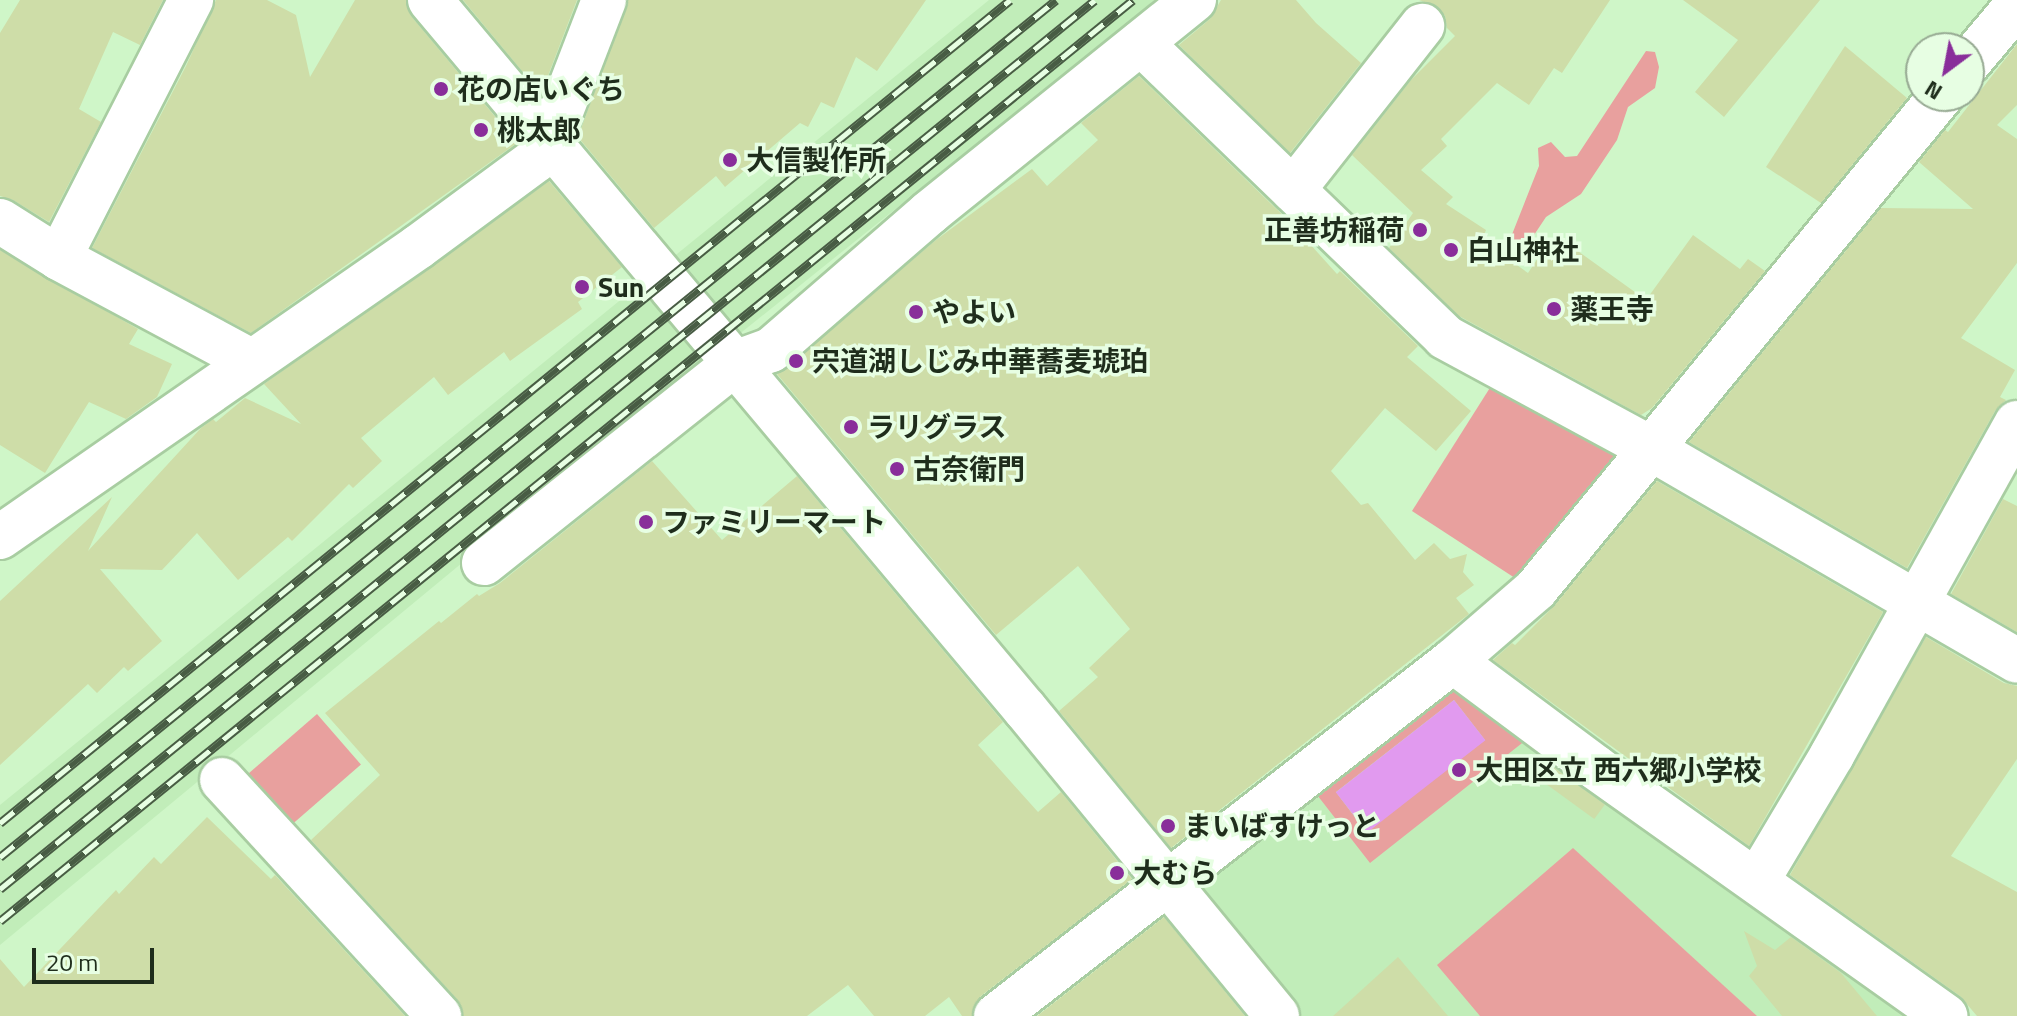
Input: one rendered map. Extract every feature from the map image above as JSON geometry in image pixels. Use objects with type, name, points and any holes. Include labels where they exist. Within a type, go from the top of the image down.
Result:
[{"type":"street","points":[[59,258],[191,0]]},
{"type":"street","points":[[430,0],[1168,881],[1277,1016]]},
{"type":"street","points":[[0,537],[536,160],[550,140],[604,0]]},
{"type":"street","points":[[484,563],[735,363],[771,350],[929,213],[1194,0]]},
{"type":"street","points":[[1985,43],[2017,5]]},
{"type":"street","points":[[1293,190],[1422,26]]},
{"type":"street","points":[[1141,43],[1445,337],[1650,448],[2017,661]]},
{"type":"street","points":[[996,1016],[1453,661],[1536,589],[1928,112]]},
{"type":"street","points":[[0,221],[59,258],[251,361]]},
{"type":"street","points":[[1757,881],[2017,423]]},
{"type":"street","points":[[1453,661],[1945,1016]]},
{"type":"street","points":[[222,780],[439,1016]]},
{"type":"shaded area","points":[[989,0],[1156,0],[722,348],[0,945],[0,805]]},
{"type":"shaded area","points":[[1646,51],[1655,52],[1659,67],[1655,88],[1628,107],[1617,140],[1581,194],[1546,217],[1486,307],[1481,302],[1511,258],[1511,237],[1539,166],[1538,148],[1551,142],[1565,157],[1577,156]]},
{"type":"shaded area","points":[[1493,383],[1619,459],[1518,580],[1412,511]]},
{"type":"shaded area","name":"大田区立 西六郷小学校","points":[[1459,673],[1922,1016],[1297,1016],[1191,890]]},
{"type":"shaded area","points":[[1458,679],[1526,740],[1370,863],[1314,791]],"holes":[[[1454,700],[1485,740],[1366,832],[1336,792]]]},
{"type":"shaded area","points":[[1454,700],[1485,740],[1367,833],[1336,792]]},
{"type":"shaded area","points":[[317,714],[361,765],[282,833],[239,782]]},
{"type":"shaded area","points":[[1573,848],[1757,1016],[1480,1016],[1437,965]]},
{"type":"building","points":[[20,0],[163,0],[140,45],[113,32],[79,109],[101,122],[49,222],[13,200],[0,196],[0,33]]},
{"type":"building","points":[[216,0],[267,0],[296,15],[310,77],[355,0],[406,0],[411,16],[517,143],[251,333],[92,248],[186,66]]},
{"type":"building","points":[[463,0],[577,0],[541,94]]},
{"type":"building","points":[[628,0],[926,0],[877,71],[856,57],[834,108],[821,102],[808,127],[800,123],[725,187],[716,176],[654,228],[578,137]]},
{"type":"building","points":[[1221,0],[1296,0],[1316,23],[1361,63],[1290,153],[1179,45],[1210,19]]},
{"type":"building","points":[[1419,0],[1610,0],[1562,73],[1554,68],[1529,105],[1497,83],[1441,139],[1447,146],[1421,170],[1453,197],[1446,204],[1486,230],[1482,240],[1528,273],[1546,246],[1567,261],[1575,249],[1646,300],[1693,235],[1740,269],[1748,259],[1765,271],[1652,408],[1641,415],[1459,316],[1389,248],[1413,213],[1352,155],[1411,80],[1455,36],[1447,28],[1445,16],[1438,7]]},
{"type":"building","points":[[1683,0],[1820,0],[1724,117],[1695,92],[1738,40]]},
{"type":"building","points":[[2017,44],[2017,105],[1997,125],[2017,139],[2017,263],[1961,338],[2015,370],[2000,397],[2006,400],[1995,411],[1907,568],[1689,442],[1881,208],[1973,209],[1919,162],[1964,112],[1985,112],[1985,85]]},
{"type":"building","points":[[1845,46],[1905,96],[1905,100],[1821,203],[1766,167]]},
{"type":"building","points":[[1139,76],[1291,223],[1337,274],[1340,271],[1418,346],[1407,357],[1471,411],[1436,451],[1385,408],[1331,471],[1361,505],[1368,503],[1415,560],[1434,543],[1450,559],[1467,554],[1463,572],[1474,585],[1456,598],[1469,614],[1171,848],[1059,711],[1098,677],[1089,668],[1130,629],[1078,566],[996,635],[777,374],[936,240],[1032,169],[1047,186],[1098,140],[1081,123]]},
{"type":"building","points":[[549,181],[622,267],[578,302],[582,309],[510,361],[504,352],[448,395],[434,377],[361,438],[382,461],[353,488],[349,484],[292,541],[288,537],[238,580],[197,533],[162,570],[100,569],[162,641],[128,671],[124,667],[97,693],[88,684],[0,765],[0,601],[112,497],[88,551],[201,428],[213,419],[216,422],[245,398],[301,424],[264,384]]},
{"type":"building","points":[[0,250],[138,329],[129,344],[172,364],[157,397],[126,419],[89,402],[45,473],[0,445]]},
{"type":"building","points":[[652,461],[722,540],[797,476],[1003,722],[978,745],[1038,812],[1061,792],[1132,879],[981,996],[972,1016],[962,1016],[949,997],[925,1016],[874,1016],[848,985],[807,1016],[463,1016],[457,999],[311,840],[380,775],[325,713],[439,621],[441,623],[477,594],[479,596],[500,583]]},
{"type":"building","points":[[1657,481],[1883,612],[1749,846],[1493,660],[1512,643],[1515,645],[1555,605]]},
{"type":"building","points":[[2003,499],[2017,506],[2017,632],[1951,594]]},
{"type":"building","points":[[1926,637],[2004,683],[2017,686],[2017,759],[1951,856],[2017,892],[2017,1016],[1977,1016],[1960,996],[1790,875]]},
{"type":"building","points":[[1545,761],[1605,804],[1594,819],[1534,776]]},
{"type":"building","points":[[207,817],[271,879],[275,875],[405,1016],[0,1016],[0,959],[24,987],[116,890],[119,894],[154,857],[161,864]]},
{"type":"building","points":[[1164,917],[1245,1016],[1037,1016]]},
{"type":"building","points":[[1744,931],[1775,950],[1791,937],[1841,973],[1877,1016],[1782,1016],[1749,976],[1757,966]]},
{"type":"building","points":[[1398,957],[1448,1016],[1333,1016]]},
{"type":"railway","points":[[0,823],[1010,0]]},
{"type":"railway","points":[[0,857],[1056,0]]},
{"type":"railway","points":[[0,889],[1095,0]]},
{"type":"railway","points":[[0,921],[1133,0]]},
{"type":"place","name":"花の店いぐち","points":[[441,89]]},
{"type":"place","name":"桃太郎","points":[[481,130]]},
{"type":"place","name":"大信製作所","points":[[730,160]]},
{"type":"place","name":"正善坊稲荷","points":[[1420,230]]},
{"type":"place","name":"白山神社","points":[[1451,250]]},
{"type":"place","name":"Sun","points":[[582,287]]},
{"type":"place","name":"薬王寺","points":[[1554,309]]},
{"type":"place","name":"やよい","points":[[916,312]]},
{"type":"place","name":"宍道湖しじみ中華蕎麦琥珀","points":[[796,361]]},
{"type":"place","name":"ラリグラス","points":[[851,427]]},
{"type":"place","name":"古奈衛門","points":[[897,469]]},
{"type":"place","name":"ファミリーマート","points":[[646,522]]},
{"type":"place","name":"大田区立 西六郷小学校","points":[[1459,770]]},
{"type":"place","name":"まいばすけっと","points":[[1168,826]]},
{"type":"place","name":"大むら","points":[[1117,873]]}]
